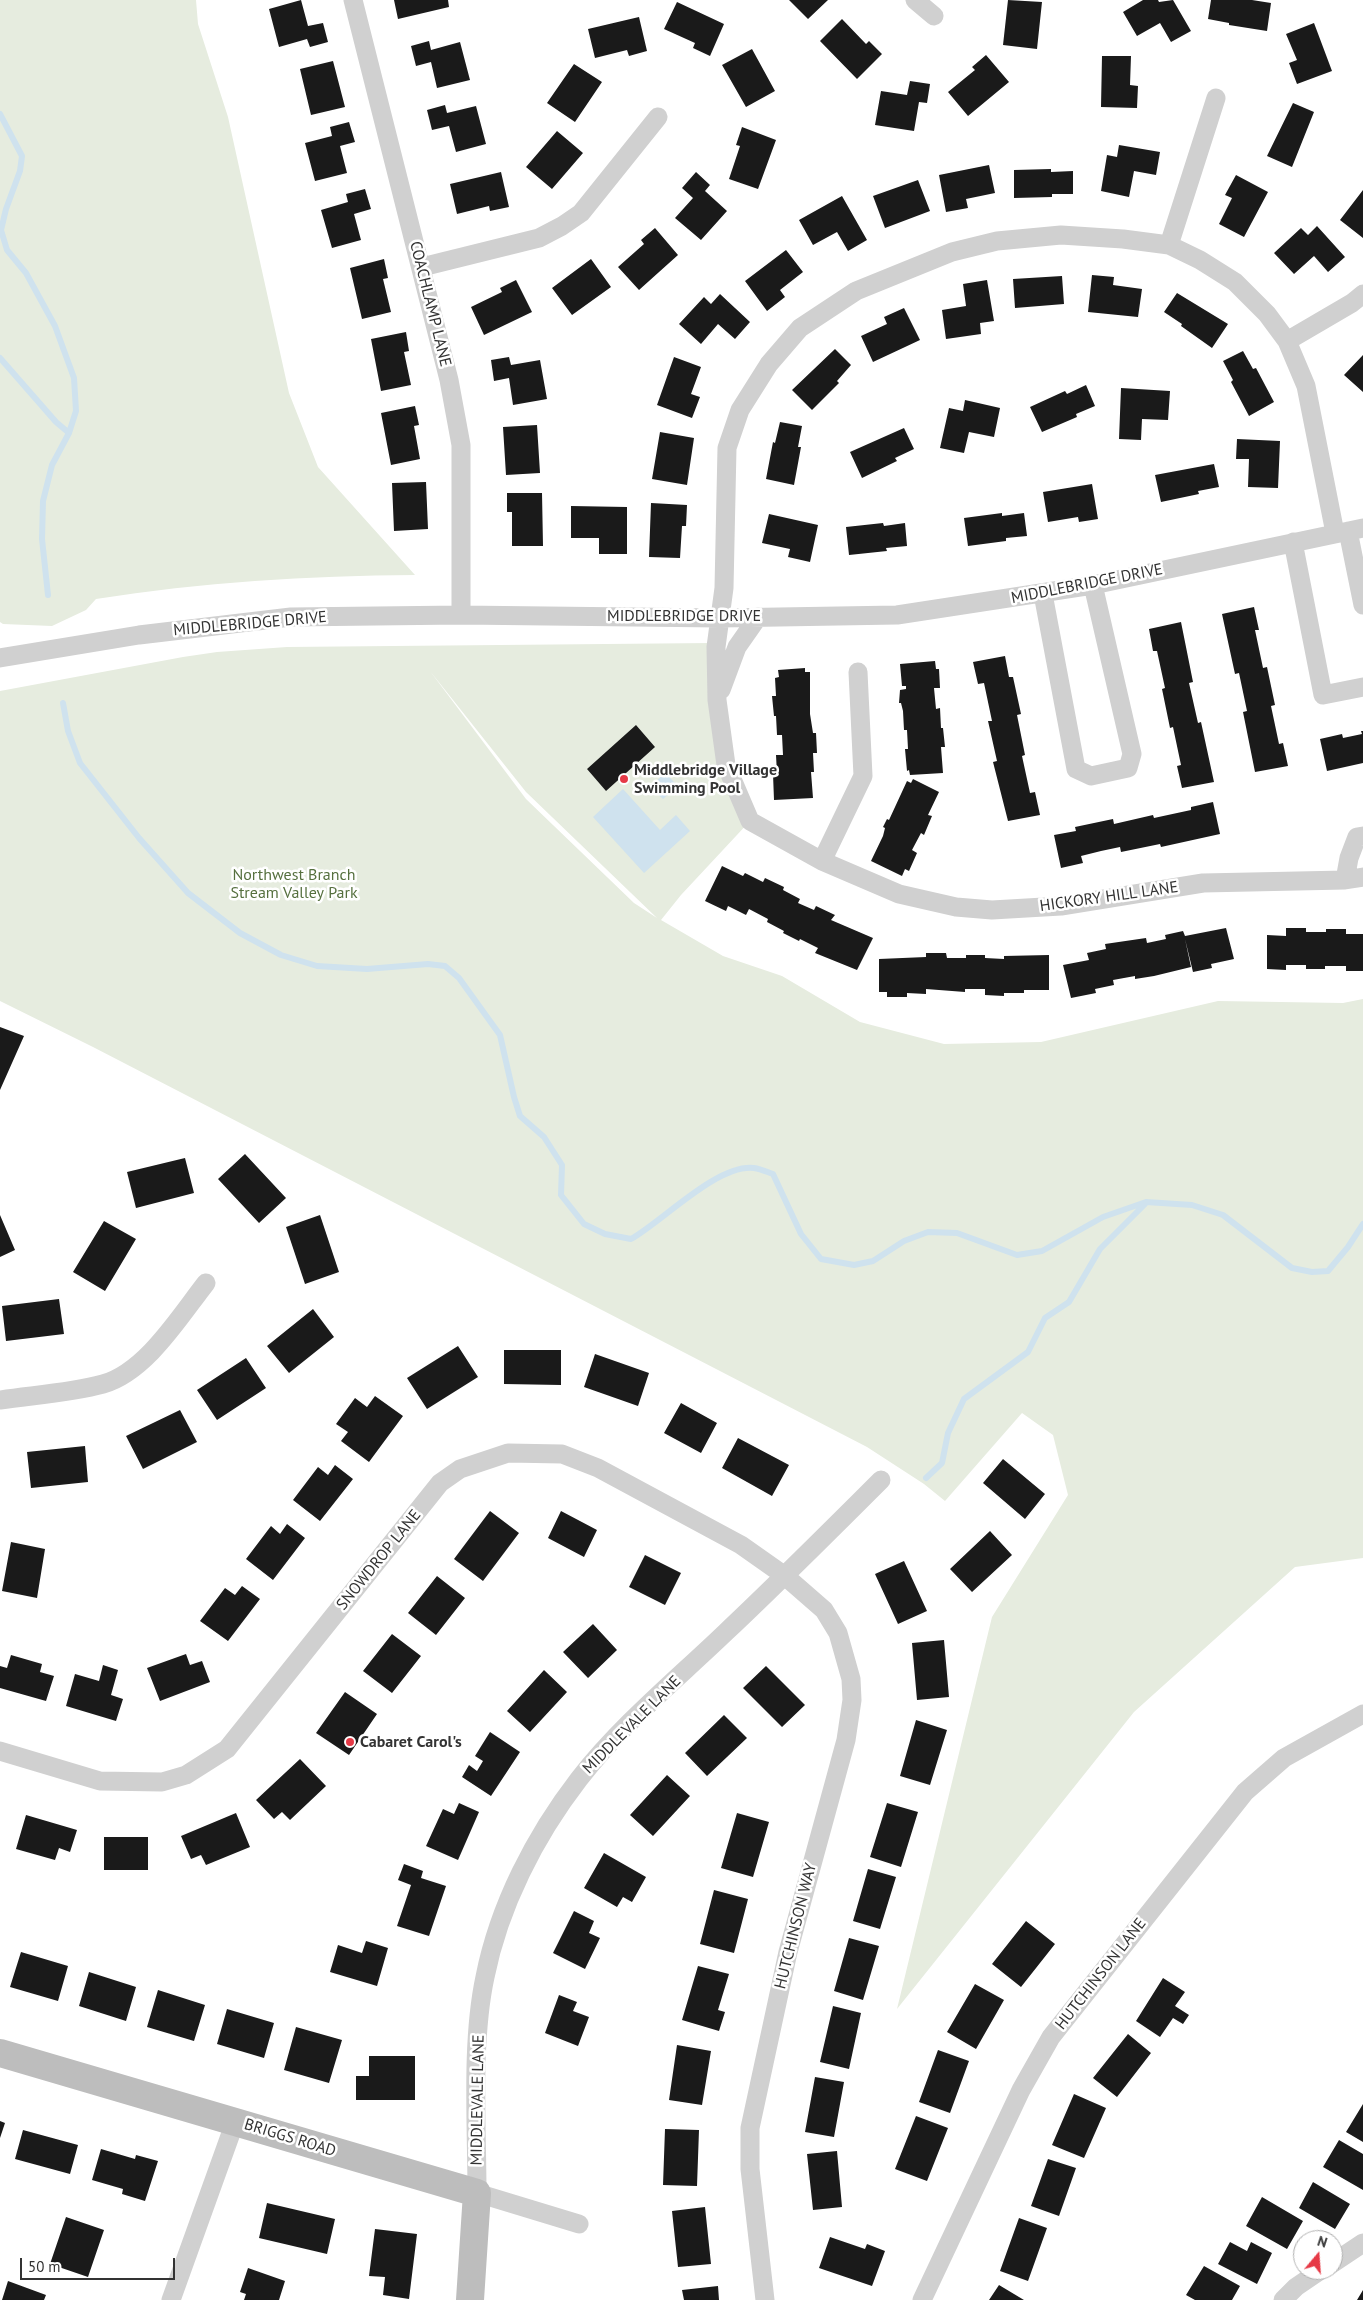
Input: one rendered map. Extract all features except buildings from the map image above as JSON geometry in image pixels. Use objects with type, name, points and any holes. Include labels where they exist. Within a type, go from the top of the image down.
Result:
[{"type":"street","name":"COACHLAMP LANE","points":[[353,0],[422,267],[449,380],[461,445],[462,615]]},
{"type":"street","points":[[915,0],[934,16]]},
{"type":"street","points":[[1168,245],[1216,98]]},
{"type":"street","points":[[422,267],[539,238],[562,226],[581,213],[658,117]]},
{"type":"street","name":"HICKORY HILL LANE","points":[[1363,605],[1348,531],[1306,386],[1288,342],[1266,314],[1235,282],[1200,260],[1168,245],[1061,235],[997,241],[952,252],[856,291],[800,328],[769,364],[740,410],[727,448],[724,588],[716,647],[717,700],[726,765],[750,821],[822,861],[899,894],[956,907],[992,910],[1061,906],[1203,883],[1354,878],[1349,858],[1358,836],[1363,836]]},
{"type":"street","points":[[1288,342],[1352,303],[1363,294]]},
{"type":"street","name":"MIDDLEBRIDGE DRIVE","points":[[0,658],[139,635],[291,617],[462,615],[720,618],[897,615],[1093,585],[1348,531]]},
{"type":"street","points":[[1293,542],[1323,695],[1363,686]]},
{"type":"street","points":[[1043,594],[1076,769],[1091,776],[1128,768],[1132,754],[1093,585]]},
{"type":"street","points":[[717,700],[737,647],[758,617]]},
{"type":"street","points":[[822,861],[863,776],[858,672]]},
{"type":"street","points":[[0,1400],[104,1384],[130,1370],[154,1349],[206,1283]]},
{"type":"street","name":"SNOWDROP LANE","points":[[0,1751],[100,1781],[162,1782],[186,1775],[227,1749],[440,1483],[460,1469],[508,1453],[562,1454],[598,1468],[741,1545],[785,1576]]},
{"type":"street","name":"MIDDLEVALE LANE","points":[[470,2300],[477,2193],[477,2039],[484,1977],[501,1921],[533,1848],[579,1779],[623,1730],[785,1576],[881,1480]]},
{"type":"street","name":"HUTCHINSON WAY","points":[[765,2300],[750,2169],[750,2128],[788,1952],[846,1740],[852,1700],[851,1679],[838,1633],[824,1610],[785,1576]]},
{"type":"street","name":"HUTCHINSON LANE","points":[[922,2300],[1021,2090],[1051,2037],[1245,1792],[1284,1758],[1363,1714]]},
{"type":"street","name":"BRIGGS ROAD","points":[[0,2053],[579,2224]]},
{"type":"street","points":[[171,2300],[235,2122]]},
{"type":"street","points":[[1343,2256],[1363,2243]]},
{"type":"street","points":[[1284,2300],[1296,2287],[1306,2280]]},
{"type":"green space","points":[[0,0],[196,0],[198,24],[228,117],[289,393],[318,467],[415,575],[255,581],[175,588],[96,599],[86,610],[52,626],[3,624],[0,622]]},
{"type":"green space","name":"Northwest Branch Stream Valley Park","points":[[712,643],[717,700],[750,821],[681,895],[661,920],[723,956],[782,976],[860,1022],[944,1044],[1041,1042],[1218,1001],[1343,1003],[1363,999],[1363,1558],[1295,1567],[1134,1712],[897,2009],[992,1617],[1068,1495],[1053,1435],[1022,1413],[945,1501],[924,1484],[867,1447],[93,1047],[0,1001],[0,691],[183,657],[217,652],[287,647]],"holes":[[[430,671],[526,792],[657,918],[634,903],[526,799]]]},
{"type":"water","points":[[665,773],[678,786],[663,799],[650,787]]},
{"type":"water","points":[[623,789],[660,830],[676,815],[690,831],[644,873],[593,817]]},
{"type":"waterway","points":[[0,114],[22,156],[20,171],[6,209],[1,230],[7,250],[26,273],[55,326],[74,378],[76,411],[69,433],[52,465],[43,501],[42,539],[48,595]]},
{"type":"waterway","points":[[0,358],[56,422],[69,433]]},
{"type":"waterway","points":[[63,703],[68,731],[80,763],[139,838],[188,893],[240,933],[281,955],[317,966],[367,969],[428,964],[445,966],[459,978],[500,1035],[520,1116],[544,1137],[562,1165],[561,1195],[584,1224],[605,1234],[631,1239],[707,1184],[739,1169],[754,1168],[773,1174],[801,1234],[821,1259],[854,1265],[873,1261],[904,1241],[928,1232],[957,1233],[1017,1255],[1042,1251],[1103,1217],[1146,1202],[1192,1205],[1223,1215],[1292,1268],[1312,1272],[1328,1271],[1348,1247],[1363,1224]]},
{"type":"waterway","points":[[926,1478],[942,1463],[948,1433],[964,1399],[1028,1352],[1045,1318],[1069,1302],[1100,1249],[1145,1204]]},
{"type":"place","name":"Middlebridge Village Swimming Pool","points":[[624,779]]},
{"type":"place","name":"Cabaret Carol's","points":[[350,1742]]}]
